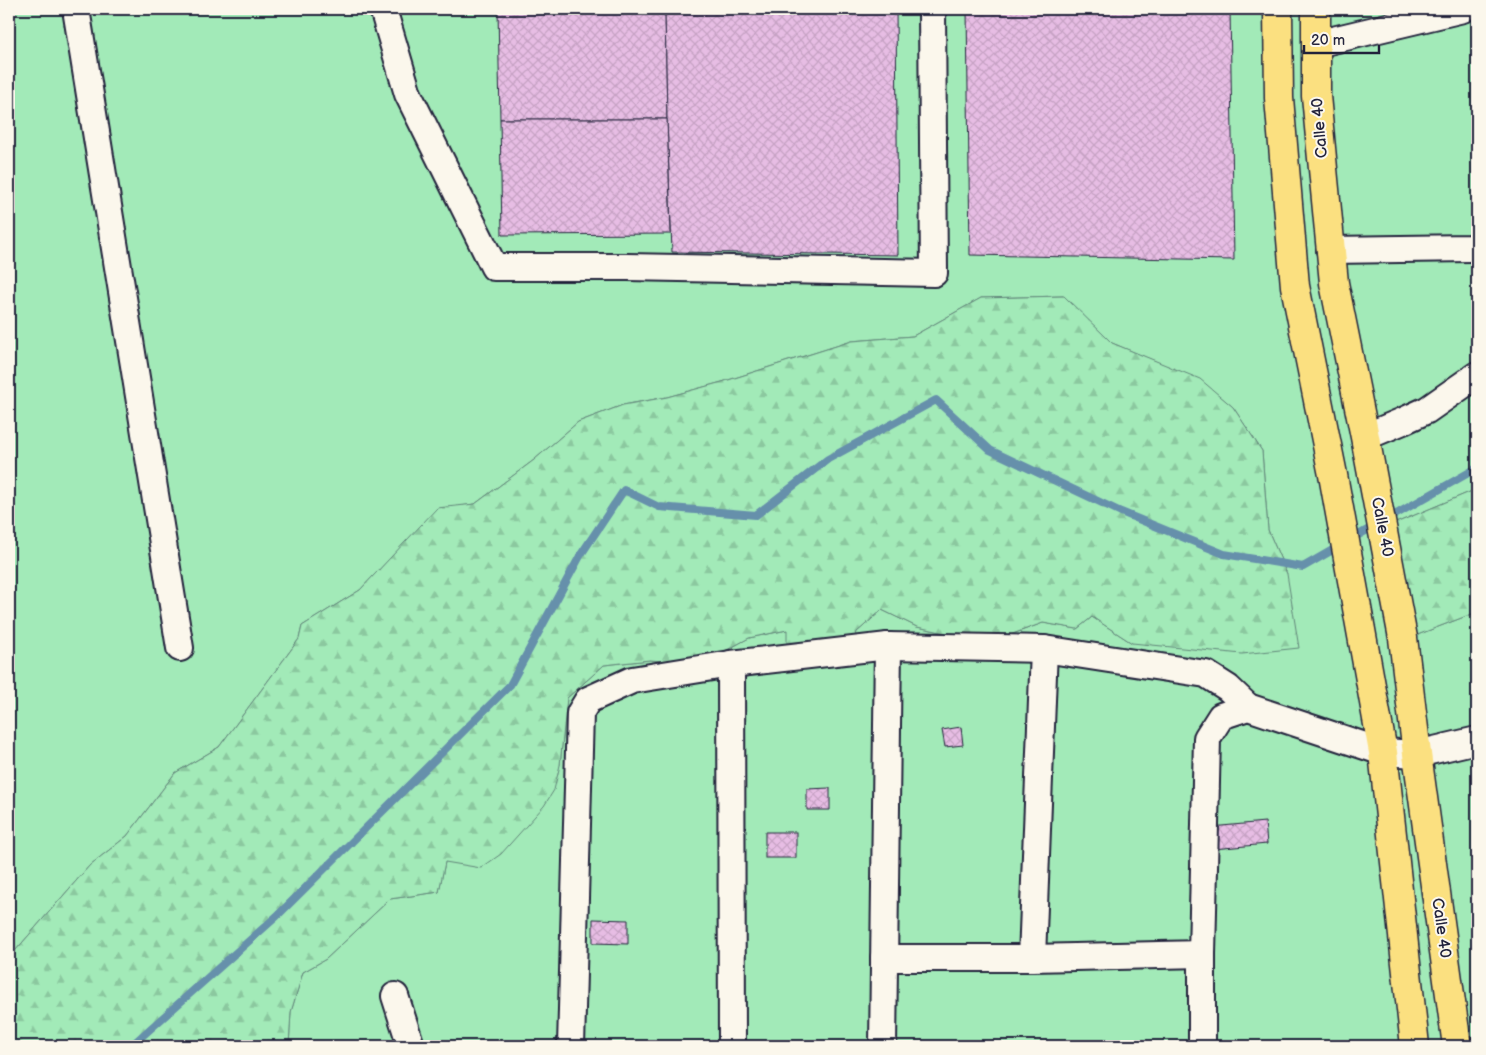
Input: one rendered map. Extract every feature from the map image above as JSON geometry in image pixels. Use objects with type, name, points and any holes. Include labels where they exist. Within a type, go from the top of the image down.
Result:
[{"type":"main road","points":[[1278,9],[1279,98],[1295,286],[1333,475],[1383,752],[1415,1046]]},
{"type":"main road","name":"Calle 40","points":[[1316,9],[1316,96],[1334,282],[1403,638],[1457,1046]]},
{"type":"street","points":[[76,9],[180,648]]},
{"type":"street","points":[[382,9],[408,94],[494,267],[627,267],[934,273],[932,9]]},
{"type":"street","points":[[1316,44],[1463,9]]},
{"type":"street","points":[[1330,250],[1471,248],[1477,246]]},
{"type":"street","points":[[1365,436],[1404,422],[1427,410],[1477,375]]},
{"type":"street","points":[[571,1046],[580,712],[588,700],[632,680],[731,664],[888,646],[1044,649],[1206,674],[1228,688],[1248,707],[1383,752],[1417,754],[1477,740]]},
{"type":"street","points":[[883,1046],[888,646]]},
{"type":"street","points":[[1032,958],[1044,649]]},
{"type":"street","points":[[731,664],[732,1046]]},
{"type":"street","points":[[1202,1046],[1207,738],[1221,716],[1248,707]]},
{"type":"street","points":[[884,958],[1032,958],[1202,954]]},
{"type":"street","points":[[395,996],[411,1046]]},
{"type":"green space","points":[[9,9],[1477,9],[1477,489],[1391,525],[1412,637],[1477,612],[1477,1046],[289,1046],[291,1012],[303,972],[326,959],[390,899],[439,892],[445,862],[560,765],[567,698],[604,665],[650,660],[701,664],[749,638],[787,630],[840,663],[857,632],[882,610],[917,627],[990,642],[1043,623],[1077,629],[1092,617],[1132,643],[1287,574],[1268,530],[1262,451],[1233,407],[1200,380],[1112,343],[1063,296],[981,298],[913,336],[852,341],[722,382],[667,397],[623,405],[578,422],[534,460],[475,504],[437,509],[360,590],[302,626],[299,639],[219,747],[175,773],[127,836],[90,865],[9,958]]},
{"type":"green space","points":[[1064,296],[1112,343],[1200,379],[1233,407],[1262,451],[1268,530],[1287,574],[1299,648],[1242,654],[1132,643],[1092,617],[1077,629],[1043,623],[990,642],[917,627],[882,610],[857,632],[840,663],[787,650],[787,630],[749,638],[701,664],[650,660],[604,665],[567,698],[560,765],[554,790],[544,806],[501,854],[481,868],[445,862],[439,892],[390,899],[326,959],[303,972],[291,1012],[289,1046],[9,1046],[9,958],[90,865],[127,836],[175,773],[219,747],[299,639],[302,626],[360,590],[437,508],[475,504],[534,460],[578,422],[623,405],[667,397],[722,382],[852,341],[913,336],[981,298]]},
{"type":"green space","points":[[1477,489],[1477,612],[1412,637],[1391,525]]},
{"type":"building","points":[[498,9],[665,9],[667,119],[500,119]]},
{"type":"building","points":[[665,9],[896,9],[898,255],[672,252]]},
{"type":"building","points":[[967,9],[1230,9],[1234,260],[970,255]]},
{"type":"building","points":[[500,119],[667,119],[671,234],[502,235]]},
{"type":"building","points":[[961,727],[963,745],[945,747],[942,730]]},
{"type":"building","points":[[830,788],[830,810],[807,810],[807,789]]},
{"type":"building","points":[[1265,822],[1267,844],[1213,849],[1211,827]]},
{"type":"building","points":[[765,832],[796,832],[796,858],[765,858]]},
{"type":"building","points":[[593,919],[628,920],[628,944],[593,943]]},
{"type":"waterway","points":[[131,1046],[277,916],[510,685],[580,556],[624,490],[659,507],[756,515],[828,459],[936,400],[990,450],[1121,512],[1224,554],[1303,567],[1376,525]]},
{"type":"waterway","points":[[1386,520],[1477,468]]}]
